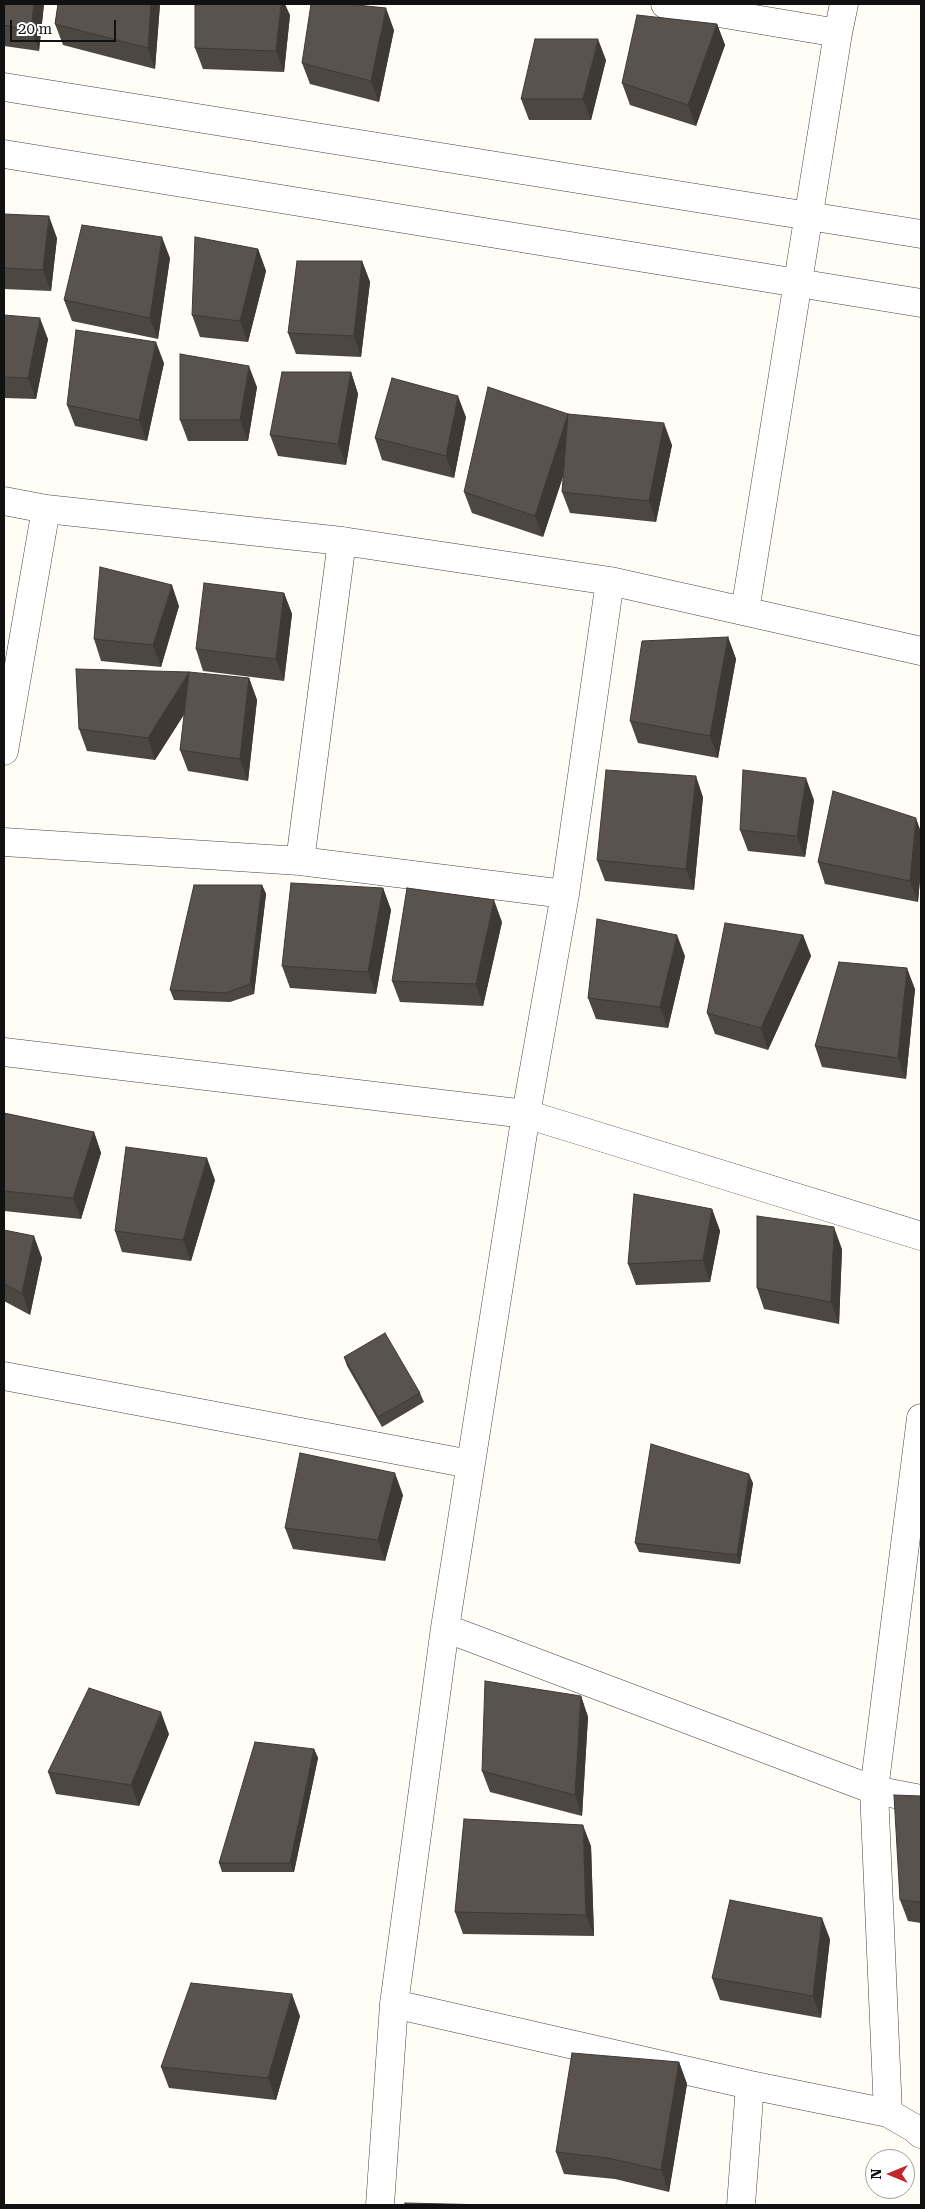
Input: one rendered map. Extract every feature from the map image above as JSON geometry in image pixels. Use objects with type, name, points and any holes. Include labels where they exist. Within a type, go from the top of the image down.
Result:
[{"type":"street","points":[[665,4],[838,33]]},
{"type":"street","points":[[745,611],[844,4]]},
{"type":"street","points":[[4,87],[921,234]]},
{"type":"street","points":[[4,154],[921,303]]},
{"type":"street","points":[[4,501],[46,510],[342,541],[610,581],[921,651]]},
{"type":"street","points":[[4,751],[46,510]]},
{"type":"street","points":[[300,862],[342,541]]},
{"type":"street","points":[[380,2205],[394,2004],[445,1628],[526,1114],[565,894],[610,581]]},
{"type":"street","points":[[4,842],[300,862],[565,894]]},
{"type":"street","points":[[4,1052],[526,1114],[921,1236]]},
{"type":"street","points":[[4,1376],[470,1464]]},
{"type":"street","points":[[888,2113],[874,1790],[921,1418]]},
{"type":"street","points":[[445,1628],[874,1790],[921,1799]]},
{"type":"street","points":[[394,2004],[750,2085],[888,2113],[921,2134]]},
{"type":"street","points":[[741,2205],[750,2085]]},
{"type":"building","points":[[4,4],[34,4],[31,30],[4,25]]},
{"type":"building","points":[[58,4],[151,4],[148,48],[55,24]]},
{"type":"building","points":[[195,4],[281,4],[276,51],[195,48]]},
{"type":"building","points":[[311,4],[347,4],[386,8],[371,81],[302,63]]},
{"type":"building","points":[[637,15],[717,24],[688,105],[622,83]]},
{"type":"building","points":[[535,39],[598,39],[583,99],[521,99]]},
{"type":"building","points":[[4,214],[49,216],[43,270],[4,268]]},
{"type":"building","points":[[82,225],[162,237],[150,318],[64,300]]},
{"type":"building","points":[[195,237],[258,249],[240,321],[192,315]]},
{"type":"building","points":[[297,261],[362,261],[354,336],[288,333]]},
{"type":"building","points":[[4,315],[40,318],[28,378],[4,377]]},
{"type":"building","points":[[76,330],[156,342],[139,420],[67,405]]},
{"type":"building","points":[[180,354],[249,366],[240,420],[180,420]]},
{"type":"building","points":[[282,372],[351,372],[338,444],[270,435]]},
{"type":"building","points":[[392,378],[458,396],[446,456],[375,438]]},
{"type":"building","points":[[488,387],[568,414],[535,516],[464,492]]},
{"type":"building","points":[[568,414],[664,423],[649,501],[562,492]]},
{"type":"building","points":[[100,567],[172,585],[153,645],[94,639]]},
{"type":"building","points":[[204,583],[284,593],[276,659],[196,649]]},
{"type":"building","points":[[728,637],[710,736],[630,721],[642,641]]},
{"type":"building","points":[[76,669],[189,672],[148,738],[79,729]]},
{"type":"building","points":[[189,672],[249,678],[240,759],[180,750]]},
{"type":"building","points":[[606,770],[696,776],[686,869],[597,860]]},
{"type":"building","points":[[743,770],[806,778],[797,836],[740,830]]},
{"type":"building","points":[[833,791],[916,818],[910,881],[818,862]]},
{"type":"building","points":[[291,883],[383,888],[368,972],[282,966]]},
{"type":"building","points":[[194,885],[262,885],[250,984],[226,993],[170,990]]},
{"type":"building","points":[[407,888],[494,900],[476,984],[392,981]]},
{"type":"building","points":[[597,919],[677,935],[660,1007],[588,998]]},
{"type":"building","points":[[725,923],[803,935],[761,1028],[707,1013]]},
{"type":"building","points":[[839,962],[907,968],[898,1058],[815,1046]]},
{"type":"building","points":[[4,1113],[94,1132],[73,1198],[4,1191]]},
{"type":"building","points":[[126,1147],[207,1158],[183,1240],[115,1231]]},
{"type":"building","points":[[634,1194],[712,1209],[703,1260],[628,1264]]},
{"type":"building","points":[[757,1216],[834,1227],[831,1302],[757,1288]]},
{"type":"building","points":[[4,1230],[34,1236],[22,1293],[4,1284]]},
{"type":"building","points":[[385,1333],[420,1393],[378,1417],[344,1357]]},
{"type":"building","points":[[651,1444],[749,1474],[737,1555],[635,1543]]},
{"type":"building","points":[[300,1453],[395,1473],[378,1540],[285,1528]]},
{"type":"building","points":[[485,1681],[581,1696],[575,1795],[482,1771]]},
{"type":"building","points":[[89,1688],[161,1712],[131,1785],[48,1772]]},
{"type":"building","points":[[255,1742],[314,1749],[290,1863],[219,1863]]},
{"type":"building","points":[[894,1795],[921,1796],[921,1902],[900,1900]]},
{"type":"building","points":[[464,1819],[583,1825],[586,1915],[455,1912]]},
{"type":"building","points":[[730,1900],[822,1918],[813,1996],[712,1978]]},
{"type":"building","points":[[191,1983],[292,1994],[268,2078],[161,2067]]},
{"type":"building","points":[[572,2053],[679,2062],[661,2170],[608,2158],[556,2152]]},
{"type":"building","points":[[405,2203],[489,2205],[405,2205]]}]
